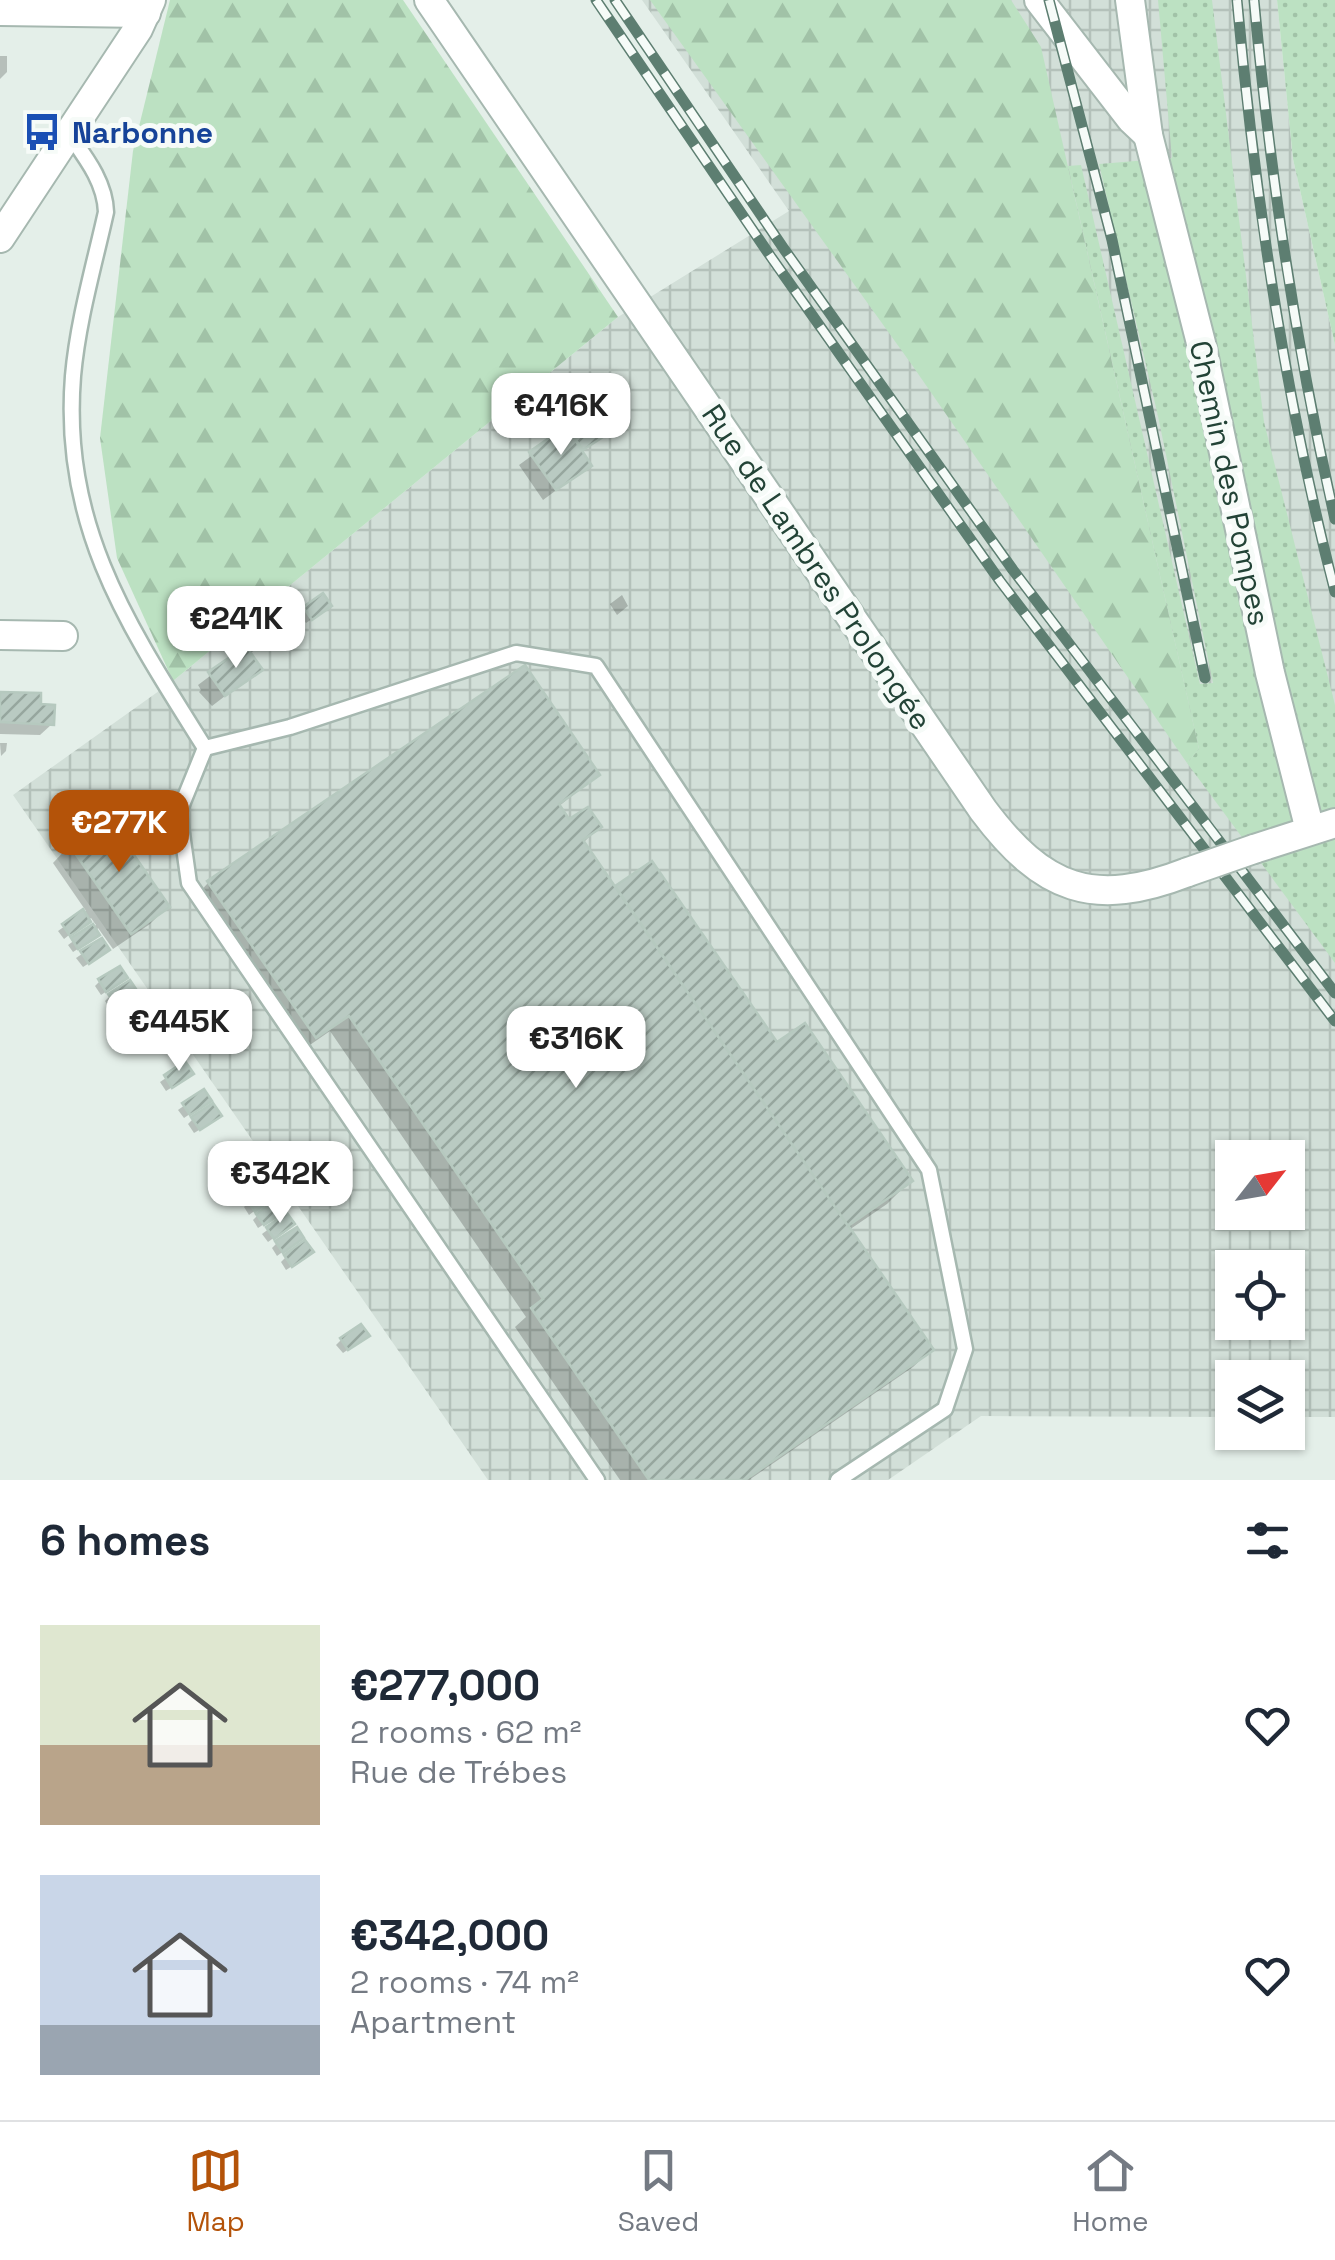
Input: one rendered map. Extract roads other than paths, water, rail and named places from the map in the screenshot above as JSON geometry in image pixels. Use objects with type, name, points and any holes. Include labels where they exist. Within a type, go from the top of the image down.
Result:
[{"type":"street","name":"Rue de Lambres Prolongée","points":[[429,0],[1005,838],[1042,870],[1096,890],[1144,887],[1323,826]]},
{"type":"street","name":"Chemin des Pompes","points":[[1039,0],[1148,136]]},
{"type":"street","name":"Chemin des Pompes","points":[[1130,0],[1148,136],[1207,371],[1262,637],[1323,826]]},
{"type":"street","points":[[0,11],[148,6]]},
{"type":"street","points":[[0,238],[70,134],[148,6]]},
{"type":"street","points":[[0,635],[62,636]]},
{"type":"lane","points":[[70,134],[106,198],[73,375],[74,444],[87,521],[124,618],[206,748]]},
{"type":"lane","points":[[206,748],[290,727],[516,653],[596,666],[929,1170],[965,1349],[946,1408],[838,1480]]},
{"type":"lane","points":[[206,748],[179,812],[189,883],[597,1480]]},
{"type":"railway","points":[[596,0],[771,257],[1000,581],[1335,1021]]},
{"type":"railway","points":[[615,0],[784,249],[1013,570],[1335,993]]},
{"type":"railway","points":[[1049,0],[1112,240],[1205,678]]},
{"type":"railway","points":[[1237,0],[1274,298],[1301,446],[1335,592]]},
{"type":"railway","points":[[1254,0],[1286,261],[1335,519]]},
{"type":"place","name":"Narbonne","points":[[42,132]]}]
